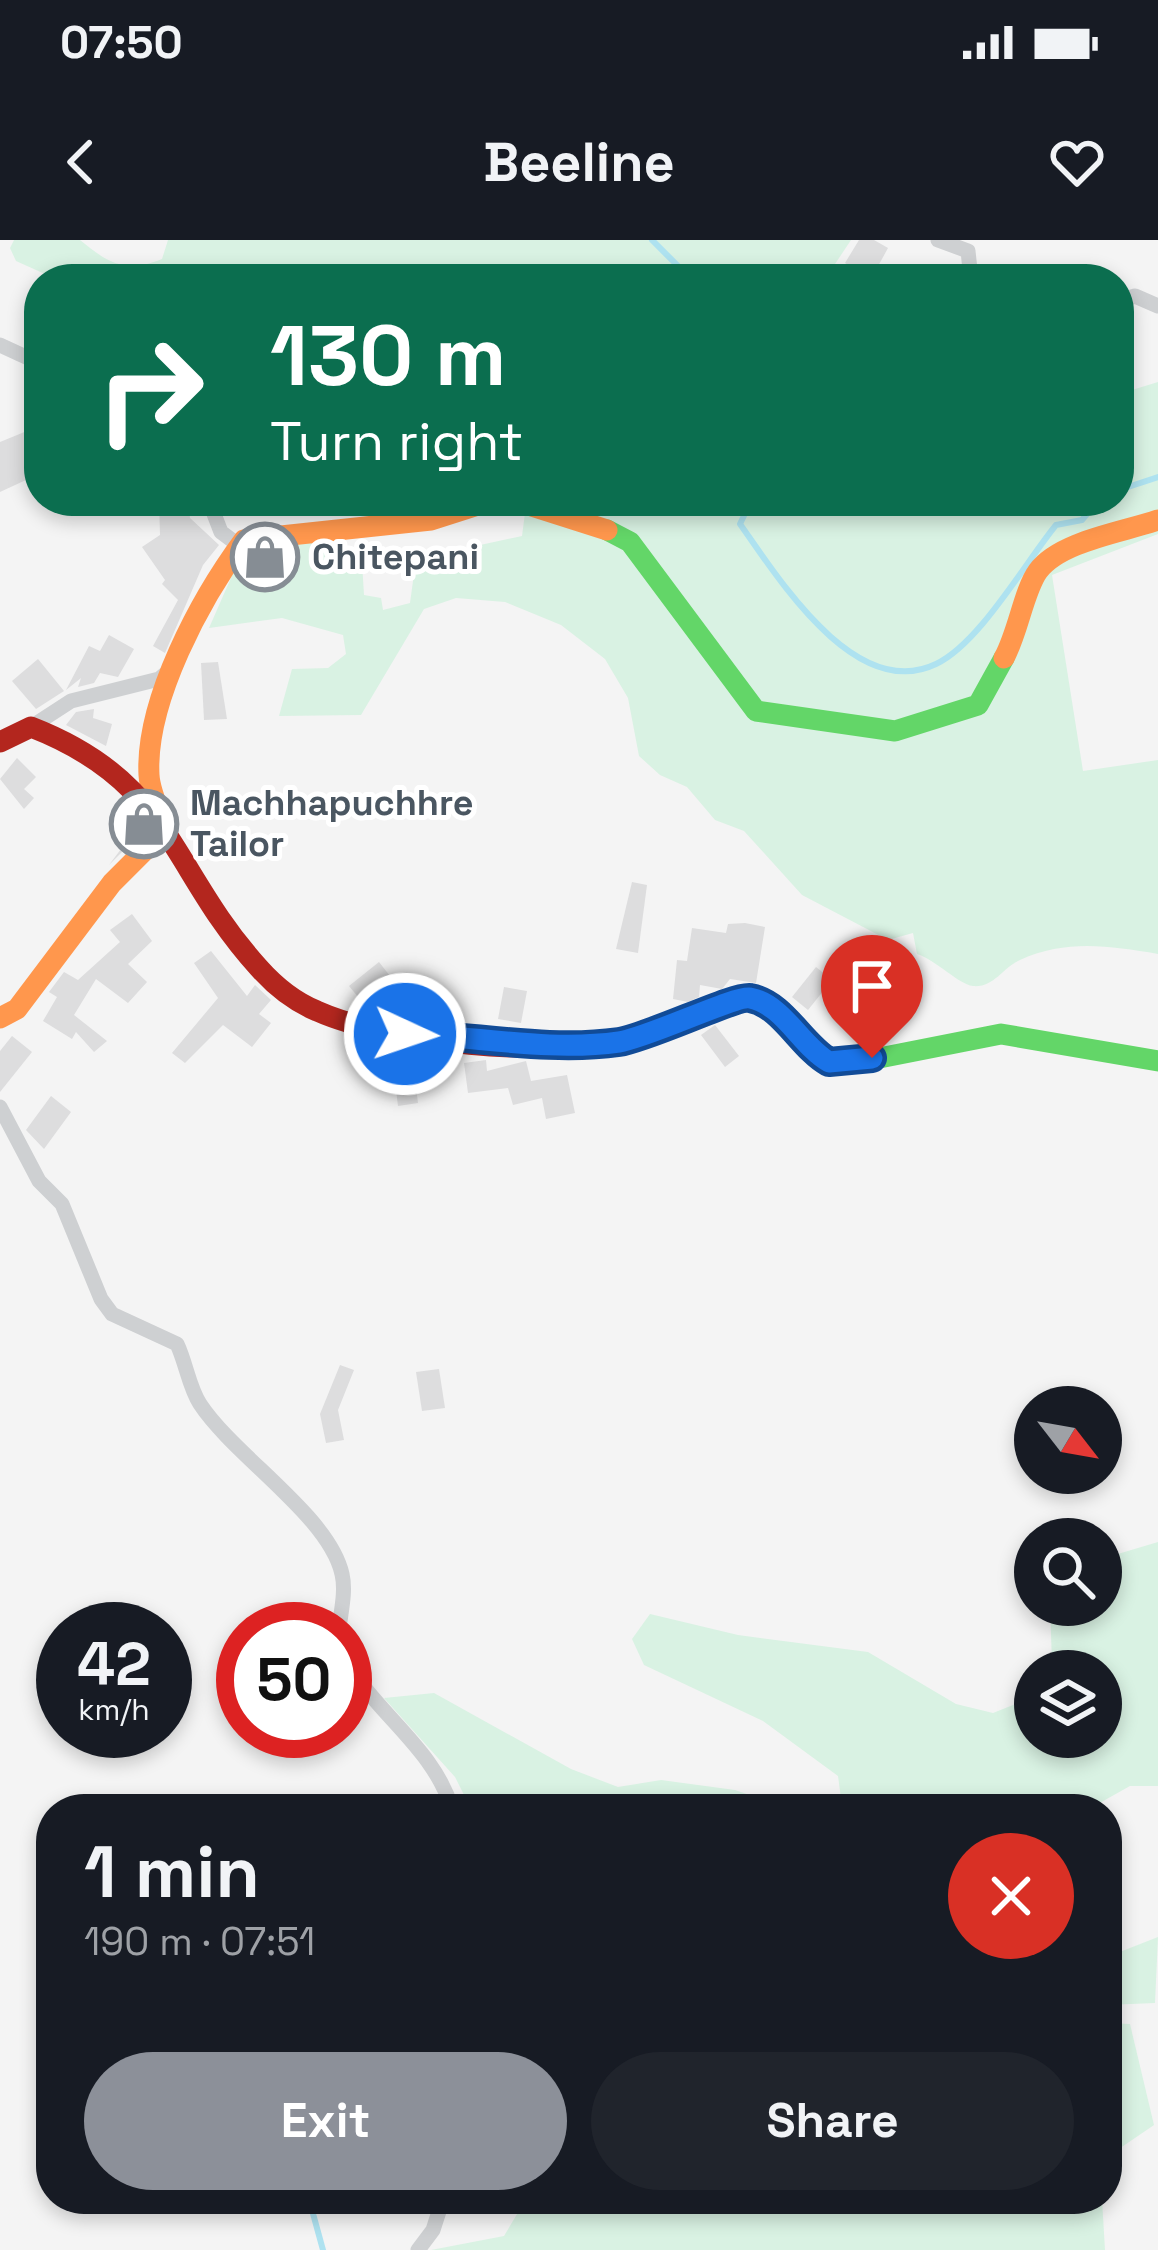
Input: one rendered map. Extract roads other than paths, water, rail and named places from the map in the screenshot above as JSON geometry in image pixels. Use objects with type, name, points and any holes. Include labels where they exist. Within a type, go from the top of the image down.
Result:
[{"type":"street","points":[[938,240],[970,245]]},
{"type":"street","points":[[215,516],[221,532],[241,547]]},
{"type":"street","points":[[444,516],[244,540],[208,589],[150,743],[149,780],[166,829],[201,895],[277,984],[311,1010],[405,1034],[575,1045],[662,1032],[736,998],[751,998],[769,1006],[829,1062],[859,1062],[1001,1034],[1158,1061]]},
{"type":"street","points":[[570,516],[630,542],[756,711],[895,731],[978,706],[1019,632],[1037,572],[1058,555],[1158,520]]},
{"type":"street","points":[[0,742],[71,701],[159,679],[179,664]]},
{"type":"street","points":[[31,727],[104,764],[136,790],[166,829]]},
{"type":"street","points":[[0,1018],[29,995],[112,883],[166,829]]},
{"type":"street","points":[[0,1108],[30,1167],[62,1204],[101,1299],[112,1314],[177,1344],[198,1401],[244,1458],[310,1519],[329,1545],[344,1585],[342,1602]]},
{"type":"street","points":[[372,1697],[441,1776],[447,1794]]},
{"type":"street","points":[[418,2250],[438,2214]]},
{"type":"waterway","points":[[652,240],[676,264]]},
{"type":"waterway","points":[[1134,485],[1158,477]]},
{"type":"waterway","points":[[744,516],[740,524],[822,628],[848,651],[876,666],[906,671],[936,664],[952,654],[985,621],[1056,525],[1085,516]]},
{"type":"waterway","points":[[313,2214],[323,2250]]},
{"type":"place","name":"Chitepani","points":[[265,557]]},
{"type":"place","name":"Machhapuchhre Tailor","points":[[144,824]]}]
